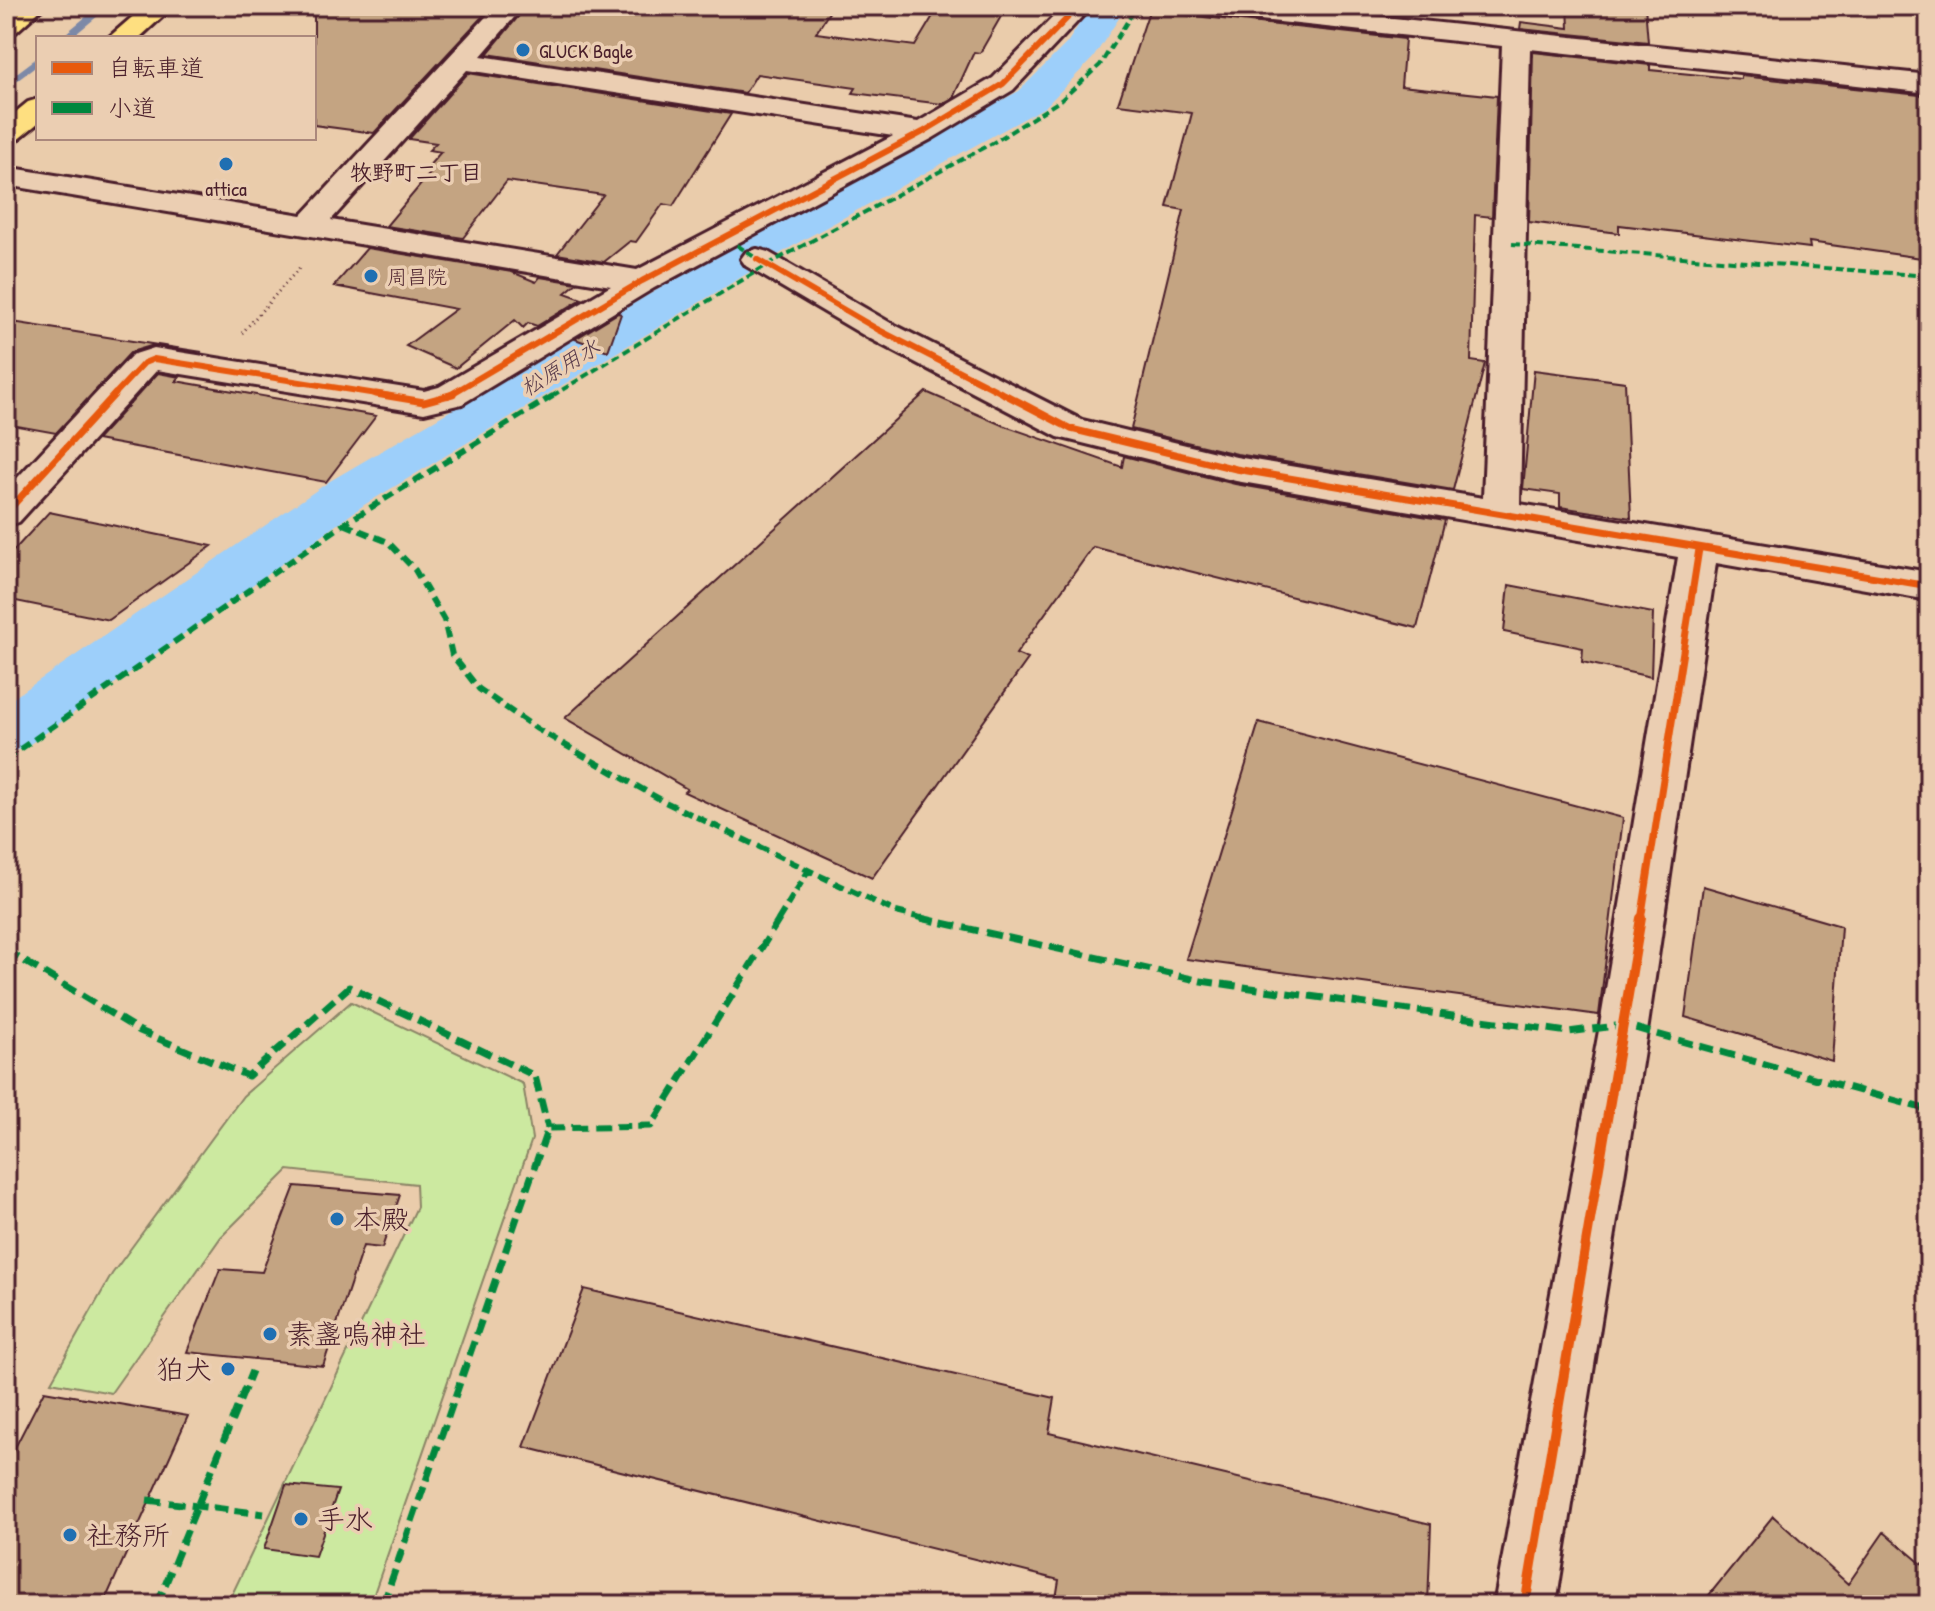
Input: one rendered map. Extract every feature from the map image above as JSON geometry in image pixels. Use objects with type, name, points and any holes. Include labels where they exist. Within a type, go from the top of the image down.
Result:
[{"type":"highway","points":[[6,26],[32,6]]},
{"type":"highway","points":[[124,36],[161,6]]},
{"type":"highway","points":[[6,135],[36,110]]},
{"type":"street","points":[[321,228],[511,6]]},
{"type":"street","points":[[6,513],[144,363],[166,359],[209,369],[424,402],[438,401],[642,281],[740,247],[1003,84],[1079,6]]},
{"type":"street","points":[[1205,6],[1929,84]]},
{"type":"street","points":[[1501,516],[1516,41]]},
{"type":"street","points":[[461,61],[923,132]]},
{"type":"street","points":[[6,176],[642,281]]},
{"type":"street","points":[[740,247],[877,329],[1071,429],[1236,469],[1929,586]]},
{"type":"street","points":[[1525,1605],[1627,1009],[1699,549]]},
{"type":"path","points":[[209,369],[321,228]]},
{"type":"green space","points":[[351,1002],[523,1084],[532,1139],[370,1605],[227,1605],[417,1207],[416,1184],[288,1170],[221,1237],[111,1393],[51,1382],[112,1274],[243,1096]]},
{"type":"building","points":[[314,6],[492,6],[374,133],[316,125]]},
{"type":"building","points":[[527,6],[833,6],[816,33],[915,46],[939,6],[1007,6],[980,53],[974,52],[953,98],[942,104],[853,93],[856,88],[757,74],[745,93],[487,54]]},
{"type":"building","points":[[1568,6],[1645,6],[1648,42],[1520,29],[1521,22],[1569,28]]},
{"type":"building","points":[[1149,11],[1405,39],[1401,86],[1497,96],[1492,217],[1475,215],[1471,361],[1485,363],[1453,490],[1237,454],[1131,429],[1184,210],[1167,207],[1192,113],[1118,104]]},
{"type":"building","points":[[1533,52],[1650,65],[1650,70],[1741,79],[1741,76],[1929,96],[1929,259],[1809,242],[1810,248],[1619,225],[1619,233],[1529,222]]},
{"type":"building","points":[[468,73],[731,114],[673,206],[663,204],[636,242],[630,241],[604,262],[557,254],[603,195],[507,181],[463,238],[386,226],[433,170],[426,169],[441,152],[429,150],[436,143],[409,139]]},
{"type":"building","points":[[367,248],[512,272],[536,282],[540,277],[577,283],[565,293],[582,299],[537,326],[528,323],[523,328],[515,320],[456,368],[406,346],[456,309],[334,286]]},
{"type":"building","points":[[621,314],[608,351],[575,339]]},
{"type":"building","points":[[6,321],[202,352],[154,345],[131,352],[56,433],[6,424]]},
{"type":"building","points":[[1534,370],[1625,382],[1631,518],[1560,507],[1560,494],[1523,489]]},
{"type":"building","points":[[158,373],[180,377],[176,381],[376,416],[326,482],[97,440]]},
{"type":"building","points":[[926,392],[1002,425],[1122,467],[1124,456],[1235,484],[1445,520],[1417,628],[1093,547],[1016,654],[1028,659],[872,878],[684,792],[687,789],[565,718]]},
{"type":"building","points":[[49,512],[212,546],[109,620],[6,599],[6,559]]},
{"type":"building","points":[[1509,585],[1653,613],[1651,677],[1582,662],[1583,648],[1504,632]]},
{"type":"building","points":[[1259,722],[1623,818],[1599,1015],[1186,959]]},
{"type":"building","points":[[1703,886],[1841,926],[1832,1061],[1685,1017]]},
{"type":"building","points":[[295,1186],[400,1195],[382,1248],[363,1246],[323,1366],[187,1352],[220,1269],[262,1272]]},
{"type":"building","points":[[584,1289],[1055,1398],[1049,1433],[1431,1524],[1428,1605],[1055,1605],[1059,1580],[524,1447]]},
{"type":"building","name":"社務所","points":[[44,1391],[188,1416],[103,1605],[6,1605],[6,1465]]},
{"type":"building","name":"手水","points":[[286,1485],[338,1490],[315,1556],[264,1549]]},
{"type":"building","points":[[1773,1516],[1848,1584],[1884,1532],[1929,1570],[1929,1605],[1701,1605]]},
{"type":"waterway","points":[[68,36],[105,6]]},
{"type":"waterway","name":"松原用水","points":[[6,732],[347,493],[788,231],[1032,99],[1080,50],[1109,6]]},
{"type":"waterway","points":[[6,86],[36,62]]},
{"type":"marked path","points":[[6,759],[344,524],[767,265],[996,141],[1061,100],[1100,65],[1137,6]]},
{"type":"marked path","points":[[1512,244],[1929,276]]},
{"type":"marked path","points":[[737,245],[757,259]]},
{"type":"marked path","points":[[344,524],[388,542],[415,570],[444,620],[452,655],[479,689],[537,729],[663,801],[896,912],[1201,981],[1568,1032],[1624,1025],[1929,1110]]},
{"type":"marked path","points":[[383,1605],[548,1128],[651,1126],[809,870]]},
{"type":"marked path","points":[[6,950],[140,1031],[248,1076],[349,987],[535,1076],[548,1128]]},
{"type":"marked path","points":[[157,1605],[252,1371]]},
{"type":"marked path","points":[[147,1500],[264,1514]]},
{"type":"cycle path","points":[[6,513],[144,363],[154,359],[424,402],[450,396],[642,281],[923,132],[1003,84],[1079,6]]},
{"type":"cycle path","points":[[757,259],[877,329],[1071,429],[1236,469],[1929,586]]},
{"type":"cycle path","points":[[1525,1605],[1624,1025],[1699,549]]},
{"type":"place","name":"GLUCK Bagle","points":[[523,50]]},
{"type":"place","name":"attica","points":[[226,164]]},
{"type":"place","name":"周昌院","points":[[371,276]]},
{"type":"place","name":"本殿","points":[[337,1219]]},
{"type":"place","name":"素盞嗚神社","points":[[270,1334]]},
{"type":"place","name":"狛犬","points":[[228,1369]]},
{"type":"place","name":"手水","points":[[301,1519]]},
{"type":"place","name":"社務所","points":[[70,1535]]},
{"type":"district","name":"牧野町二丁目","points":[[416,172]]}]
